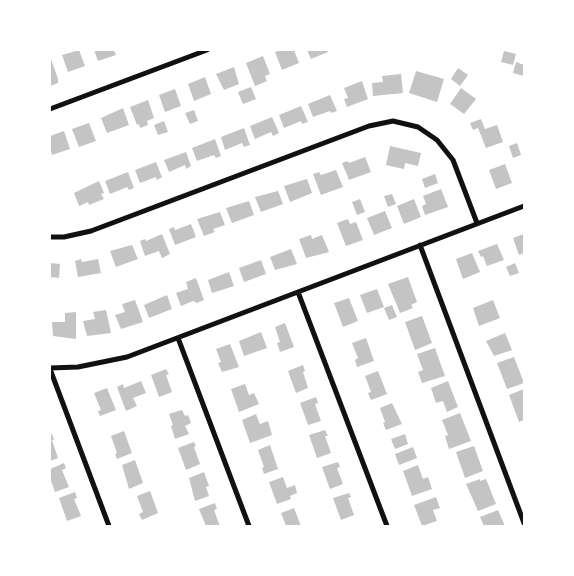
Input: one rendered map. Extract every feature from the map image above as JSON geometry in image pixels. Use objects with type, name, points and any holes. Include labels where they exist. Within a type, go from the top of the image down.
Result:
[{"type":"street","points":[[50,110],[207,50]]},
{"type":"street","points":[[50,237],[64,237],[91,231],[369,126],[393,122],[418,127],[437,140],[453,160],[477,223]]},
{"type":"street","points":[[109,526],[50,369],[105,363],[127,357],[525,206]]},
{"type":"street","points":[[420,245],[525,523]]},
{"type":"street","points":[[298,292],[387,526]]},
{"type":"street","points":[[178,338],[249,526]]},
{"type":"building","points":[[79,50],[85,66],[68,72],[62,55]]},
{"type":"building","points":[[94,50],[114,50],[116,55],[98,61]]},
{"type":"building","points":[[294,50],[299,63],[282,70],[275,52]]},
{"type":"building","points":[[307,50],[327,50],[328,52],[311,59]]},
{"type":"building","points":[[504,51],[516,54],[513,65],[501,62]]},
{"type":"building","points":[[50,56],[58,83],[50,86]]},
{"type":"building","points":[[263,56],[270,74],[265,76],[267,81],[255,86],[246,63]]},
{"type":"building","points":[[516,62],[524,65],[524,76],[513,73]]},
{"type":"building","points":[[234,67],[239,84],[224,90],[216,74]]},
{"type":"building","points":[[458,68],[468,75],[460,86],[451,79]]},
{"type":"building","points":[[416,71],[444,79],[437,102],[409,93]]},
{"type":"building","points":[[401,74],[403,93],[373,96],[372,83],[383,82],[382,76]]},
{"type":"building","points":[[205,77],[211,94],[194,101],[188,84]]},
{"type":"building","points":[[362,81],[368,99],[347,107],[344,99],[348,98],[344,88]]},
{"type":"building","points":[[251,87],[256,99],[243,104],[238,92]]},
{"type":"building","points":[[461,88],[476,99],[464,114],[450,104]]},
{"type":"building","points":[[175,89],[181,106],[165,112],[159,95]]},
{"type":"building","points":[[330,95],[337,111],[313,117],[308,104]]},
{"type":"building","points":[[148,100],[154,118],[147,121],[148,125],[140,128],[130,107]]},
{"type":"building","points":[[301,106],[308,122],[302,124],[301,121],[284,128],[279,115]]},
{"type":"building","points":[[123,108],[129,125],[107,133],[101,118]]},
{"type":"building","points":[[194,110],[198,121],[190,124],[185,113]]},
{"type":"building","points":[[272,117],[279,133],[273,136],[271,132],[255,139],[250,126]]},
{"type":"building","points":[[481,119],[485,129],[497,125],[503,142],[486,148],[478,128],[473,130],[470,123]]},
{"type":"building","points":[[164,121],[168,132],[158,135],[154,125]]},
{"type":"building","points":[[89,123],[96,141],[79,147],[72,129]]},
{"type":"building","points":[[244,128],[250,145],[244,147],[242,143],[225,150],[221,137]]},
{"type":"building","points":[[64,131],[70,149],[52,155],[50,136]]},
{"type":"building","points":[[215,139],[221,156],[216,158],[214,155],[197,161],[192,148]]},
{"type":"building","points":[[517,143],[521,155],[513,158],[509,146]]},
{"type":"building","points":[[390,146],[421,153],[418,166],[405,163],[404,169],[386,165]]},
{"type":"building","points":[[186,152],[191,166],[186,169],[185,165],[169,172],[164,160]]},
{"type":"building","points":[[365,157],[371,172],[349,180],[342,163]]},
{"type":"building","points":[[156,162],[162,177],[140,183],[135,170]]},
{"type":"building","points":[[505,164],[512,183],[496,189],[489,170]]},
{"type":"building","points":[[336,170],[343,187],[321,195],[313,174],[319,172],[321,175]]},
{"type":"building","points":[[128,172],[134,188],[129,190],[127,187],[110,194],[105,181]]},
{"type":"building","points":[[435,174],[438,183],[425,188],[422,179]]},
{"type":"building","points":[[307,179],[312,193],[290,202],[284,186]]},
{"type":"building","points":[[99,181],[104,199],[79,206],[74,193]]},
{"type":"building","points":[[441,189],[448,207],[425,215],[422,206],[426,204],[423,196]]},
{"type":"building","points":[[278,191],[283,204],[261,212],[255,197]]},
{"type":"building","points":[[392,194],[396,204],[388,207],[384,196]]},
{"type":"building","points":[[360,199],[365,212],[357,215],[352,202]]},
{"type":"building","points":[[414,199],[421,217],[404,224],[397,206]]},
{"type":"building","points":[[249,201],[254,215],[232,223],[226,208]]},
{"type":"building","points":[[385,211],[392,228],[374,235],[367,218]]},
{"type":"building","points":[[220,212],[225,225],[213,229],[215,232],[204,236],[197,219]]},
{"type":"building","points":[[348,219],[350,224],[356,222],[363,240],[346,246],[337,223]]},
{"type":"building","points":[[191,224],[196,237],[175,245],[169,229],[174,227],[175,230]]},
{"type":"building","points":[[162,234],[170,254],[162,258],[159,251],[145,256],[140,241],[145,239],[146,241]]},
{"type":"building","points":[[524,234],[524,253],[519,255],[513,238]]},
{"type":"building","points":[[311,235],[312,239],[322,235],[329,252],[306,258],[299,239]]},
{"type":"building","points":[[497,244],[504,260],[487,266],[478,251]]},
{"type":"building","points":[[132,245],[138,259],[116,267],[110,251]]},
{"type":"building","points":[[291,249],[297,264],[275,270],[270,257]]},
{"type":"building","points":[[472,253],[480,272],[463,279],[456,259]]},
{"type":"building","points":[[81,259],[82,262],[98,259],[101,273],[78,277],[75,261]]},
{"type":"building","points":[[261,260],[266,274],[244,282],[239,268]]},
{"type":"building","points":[[50,263],[60,264],[59,278],[50,277]]},
{"type":"building","points":[[515,263],[519,273],[510,276],[506,267]]},
{"type":"building","points":[[229,272],[234,286],[212,293],[208,280]]},
{"type":"building","points":[[408,277],[417,302],[411,305],[413,308],[400,313],[388,284]]},
{"type":"building","points":[[196,278],[204,300],[197,303],[193,301],[181,306],[176,293],[188,289],[186,282]]},
{"type":"building","points":[[377,289],[384,307],[367,313],[360,295]]},
{"type":"building","points":[[167,295],[172,309],[149,318],[144,305]]},
{"type":"building","points":[[349,298],[358,321],[343,327],[334,303]]},
{"type":"building","points":[[135,300],[143,322],[121,329],[115,315],[125,312],[122,304]]},
{"type":"building","points":[[493,300],[500,318],[479,326],[473,308]]},
{"type":"building","points":[[392,305],[397,317],[389,320],[384,308]]},
{"type":"building","points":[[106,310],[111,333],[87,336],[83,321],[95,319],[93,312]]},
{"type":"building","points":[[76,312],[76,339],[53,336],[52,322],[65,322],[65,313]]},
{"type":"building","points":[[422,316],[432,343],[415,350],[405,322]]},
{"type":"building","points":[[285,323],[294,347],[280,352],[277,343],[280,342],[275,327]]},
{"type":"building","points":[[261,332],[267,348],[244,356],[239,341]]},
{"type":"building","points":[[505,333],[512,350],[494,356],[486,341]]},
{"type":"building","points":[[366,338],[374,361],[357,367],[355,360],[358,358],[352,343]]},
{"type":"building","points":[[230,344],[239,367],[222,372],[216,349]]},
{"type":"building","points":[[435,348],[445,376],[422,383],[418,372],[423,370],[417,354]]},
{"type":"building","points":[[514,357],[524,383],[507,389],[497,363]]},
{"type":"building","points":[[303,365],[308,388],[296,393],[288,371]]},
{"type":"building","points":[[166,369],[172,392],[159,397],[151,375]]},
{"type":"building","points":[[378,371],[387,394],[371,400],[368,393],[371,392],[365,376]]},
{"type":"building","points":[[141,381],[146,393],[133,398],[137,406],[126,411],[117,387],[123,384],[124,388]]},
{"type":"building","points":[[448,381],[458,407],[447,412],[443,401],[436,403],[431,388]]},
{"type":"building","points":[[245,384],[249,395],[254,393],[259,404],[239,412],[231,389]]},
{"type":"building","points":[[107,388],[116,410],[100,416],[98,411],[101,410],[94,393]]},
{"type":"building","points":[[524,389],[524,420],[519,422],[509,395]]},
{"type":"building","points":[[316,397],[318,403],[315,404],[321,421],[308,425],[300,403]]},
{"type":"building","points":[[392,403],[402,424],[386,430],[380,408]]},
{"type":"building","points":[[182,410],[185,416],[188,415],[191,423],[185,426],[189,434],[175,439],[169,414]]},
{"type":"building","points":[[460,413],[471,441],[449,449],[445,436],[448,435],[442,420]]},
{"type":"building","points":[[256,414],[260,424],[268,421],[272,435],[250,443],[242,420]]},
{"type":"building","points":[[325,430],[331,453],[317,458],[309,435]]},
{"type":"building","points":[[124,431],[132,453],[117,459],[111,436]]},
{"type":"building","points":[[52,434],[58,458],[50,461],[50,435]]},
{"type":"building","points":[[405,434],[408,444],[395,449],[391,439]]},
{"type":"building","points":[[194,442],[200,464],[186,470],[178,448]]},
{"type":"building","points":[[270,445],[278,469],[264,474],[258,450]]},
{"type":"building","points":[[474,446],[483,471],[465,478],[456,452]]},
{"type":"building","points":[[413,447],[417,458],[399,465],[395,454]]},
{"type":"building","points":[[135,460],[143,483],[129,489],[122,465]]},
{"type":"building","points":[[338,462],[340,467],[337,468],[343,484],[330,489],[322,467]]},
{"type":"building","points":[[64,463],[66,468],[62,470],[69,487],[55,492],[50,478],[50,469]]},
{"type":"building","points":[[418,465],[423,479],[428,477],[432,489],[412,496],[403,471]]},
{"type":"building","points":[[204,472],[209,486],[206,487],[209,496],[195,501],[189,478]]},
{"type":"building","points":[[283,477],[287,488],[295,485],[297,493],[290,496],[291,499],[277,504],[269,482]]},
{"type":"building","points":[[480,479],[480,481],[486,479],[496,504],[478,511],[466,484]]},
{"type":"building","points":[[150,491],[158,513],[142,520],[139,514],[143,512],[137,496]]},
{"type":"building","points":[[75,492],[77,498],[74,499],[81,516],[67,521],[59,498]]},
{"type":"building","points":[[349,493],[351,497],[348,498],[354,515],[341,520],[333,498]]},
{"type":"building","points":[[436,497],[440,508],[433,510],[437,521],[422,526],[414,505]]},
{"type":"building","points":[[215,503],[217,509],[214,510],[220,526],[206,526],[199,509]]},
{"type":"building","points":[[294,508],[301,526],[286,526],[281,513]]},
{"type":"building","points":[[498,510],[505,526],[484,526],[480,517]]}]
